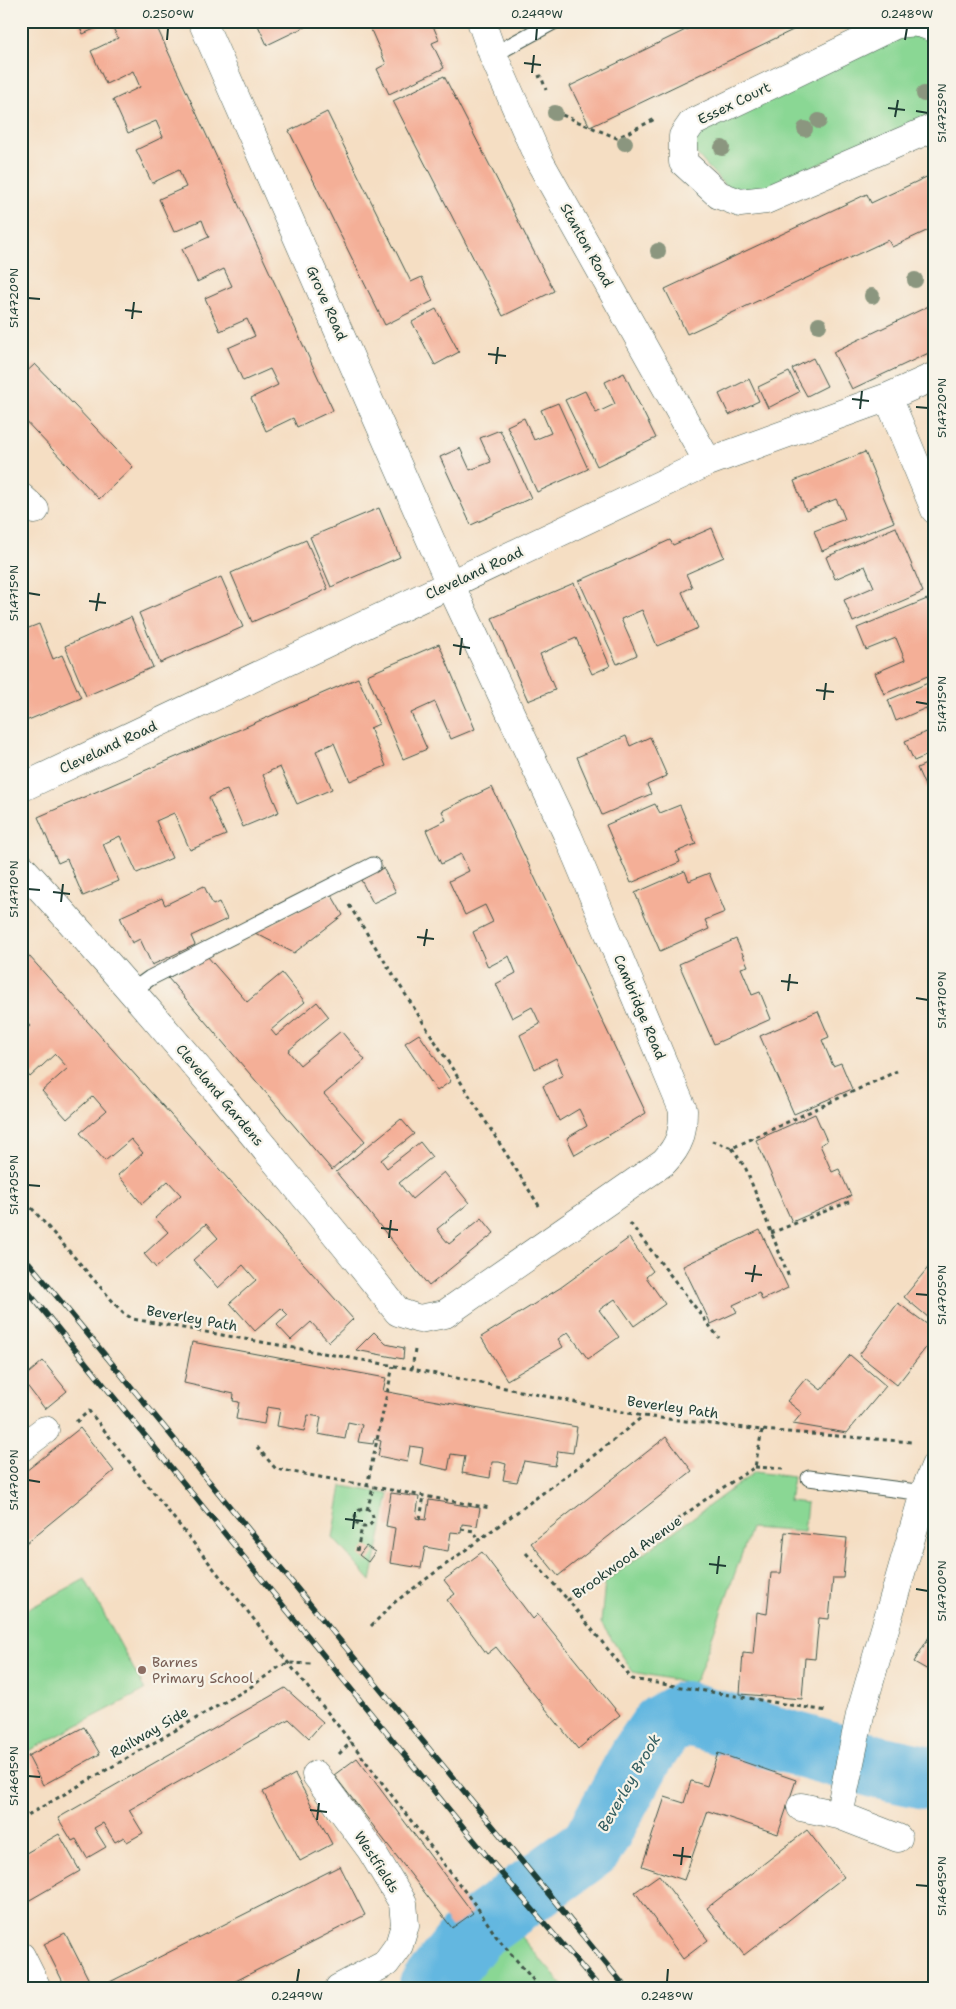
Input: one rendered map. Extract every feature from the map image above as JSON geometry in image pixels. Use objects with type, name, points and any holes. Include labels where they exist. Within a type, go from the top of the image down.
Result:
[{"type":"street","name":"Grove Road","points":[[202,21],[450,584]]},
{"type":"street","name":"Stanton Road","points":[[481,21],[493,55],[540,162],[708,462]]},
{"type":"street","name":"Essex Court","points":[[935,29],[924,24],[907,22],[895,25],[692,123],[683,136],[683,162],[719,195],[740,202],[766,200],[935,127]]},
{"type":"street","name":"Cleveland Road","points":[[21,788],[708,462],[888,397],[935,376]]},
{"type":"street","points":[[888,397],[935,510]]},
{"type":"street","name":"Cambridge Road","points":[[419,1320],[445,1314],[664,1162],[675,1150],[683,1130],[684,1110],[568,836],[450,584]]},
{"type":"street","name":"Cleveland Gardens","points":[[21,867],[80,930],[132,991],[398,1312],[419,1320]]},
{"type":"street","points":[[21,1448],[45,1430]]},
{"type":"street","points":[[839,1815],[858,1727],[924,1493],[935,1466]]},
{"type":"street","name":"Westfields","points":[[316,1775],[371,1850],[403,1903],[406,1925],[399,1946],[386,1963],[339,1988]]},
{"type":"street","points":[[801,1807],[839,1815],[898,1838]]},
{"type":"street","points":[[21,1956],[38,1988]]},
{"type":"lane","points":[[493,55],[555,21]]},
{"type":"lane","points":[[132,991],[150,978],[373,865]]},
{"type":"lane","points":[[809,1478],[924,1493]]},
{"type":"path","points":[[509,91],[541,76],[548,94]]},
{"type":"path","points":[[551,104],[555,113],[617,138],[664,114],[690,126]]},
{"type":"path","points":[[336,884],[541,1209]]},
{"type":"path","points":[[732,1148],[897,1071]]},
{"type":"path","points":[[683,1130],[732,1148],[746,1169],[788,1277]]},
{"type":"path","name":"Beverley Path","points":[[21,1196],[123,1313],[134,1319],[412,1369],[643,1416],[762,1430],[921,1443]]},
{"type":"path","points":[[612,1199],[719,1338]]},
{"type":"path","points":[[771,1233],[851,1201]]},
{"type":"path","points":[[412,1369],[419,1320]]},
{"type":"path","points":[[367,1486],[392,1366]]},
{"type":"path","points":[[45,1430],[54,1438],[89,1411],[352,1742],[479,1910],[496,1936],[540,1988]]},
{"type":"path","points":[[370,1626],[395,1602],[597,1453],[643,1416]]},
{"type":"path","name":"Brookwood Avenue","points":[[762,1430],[755,1467],[713,1494],[568,1600],[632,1678],[821,1710],[858,1727]]},
{"type":"path","points":[[257,1447],[276,1469],[490,1508]]},
{"type":"path","points":[[367,1510],[373,1488]]},
{"type":"path","points":[[420,1520],[424,1496]]},
{"type":"path","points":[[361,1510],[367,1510],[372,1513],[373,1519],[368,1527],[362,1527],[356,1522],[355,1516],[361,1510]]},
{"type":"path","points":[[357,1551],[362,1527]]},
{"type":"path","points":[[462,1529],[474,1532],[479,1540]]},
{"type":"path","points":[[526,1553],[568,1600]]},
{"type":"path","points":[[288,1663],[313,1664]]},
{"type":"path","name":"Railway Side","points":[[21,1819],[249,1688],[288,1663]]},
{"type":"green space","points":[[901,34],[930,38],[935,46],[935,113],[759,191],[726,187],[694,151],[698,132]]},
{"type":"green space","points":[[755,1472],[793,1477],[789,1501],[807,1503],[804,1532],[751,1528],[697,1679],[691,1683],[633,1672],[601,1623],[605,1582]]},
{"type":"green space","points":[[342,1486],[389,1494],[371,1581],[333,1538]]},
{"type":"green space","points":[[85,1579],[145,1690],[21,1755],[21,1613]]},
{"type":"green space","points":[[509,1927],[515,1930],[565,1988],[449,1988],[491,1936]]},
{"type":"building","points":[[77,21],[154,21],[333,410],[297,427],[293,418],[266,431],[251,398],[278,385],[270,369],[243,381],[228,348],[255,336],[247,319],[220,331],[205,298],[232,286],[224,269],[197,282],[182,249],[209,237],[202,220],[174,232],[159,199],[186,187],[179,170],[152,183],[136,150],[163,137],[156,121],[128,133],[113,100],[140,87],[133,71],[106,84],[91,51],[118,38],[110,22],[83,34]]},
{"type":"building","points":[[256,21],[317,21],[267,45]]},
{"type":"building","points":[[367,21],[431,21],[439,40],[432,43],[444,68],[389,94],[377,69],[386,64]]},
{"type":"building","points":[[704,21],[791,21],[795,29],[590,127],[570,86]]},
{"type":"building","points":[[444,76],[554,291],[503,316],[393,101]]},
{"type":"building","points":[[327,112],[411,282],[422,277],[433,301],[385,325],[289,131]]},
{"type":"building","points":[[935,173],[935,227],[892,247],[888,240],[687,334],[665,289],[867,194],[871,203]]},
{"type":"building","points":[[935,303],[935,350],[852,389],[833,352]]},
{"type":"building","points":[[436,309],[459,352],[435,365],[412,322]]},
{"type":"building","points":[[813,358],[827,386],[807,396],[792,369]]},
{"type":"building","points":[[35,364],[133,467],[99,499],[21,416],[21,377]]},
{"type":"building","points":[[789,372],[799,392],[768,408],[758,387]]},
{"type":"building","points":[[624,373],[656,438],[597,466],[565,400],[585,391],[596,413],[615,404],[605,382]]},
{"type":"building","points":[[749,379],[759,401],[729,415],[719,394]]},
{"type":"building","points":[[558,403],[588,469],[537,492],[507,426],[524,418],[534,440],[551,433],[541,410]]},
{"type":"building","points":[[500,430],[531,498],[471,525],[440,457],[460,448],[470,470],[491,462],[480,438]]},
{"type":"building","points":[[865,452],[894,522],[822,551],[814,531],[845,519],[841,509],[836,499],[806,511],[794,481]]},
{"type":"building","points":[[379,508],[400,557],[331,587],[310,537]]},
{"type":"building","points":[[896,527],[923,592],[853,622],[844,600],[874,587],[865,566],[835,579],[826,557]]},
{"type":"building","points":[[712,528],[724,557],[686,574],[692,587],[682,592],[698,628],[657,646],[642,610],[621,619],[637,655],[617,664],[579,581],[670,540],[673,545]]},
{"type":"building","points":[[306,540],[328,589],[252,622],[231,573]]},
{"type":"building","points":[[221,577],[243,627],[160,663],[139,613]]},
{"type":"building","points":[[574,583],[610,666],[592,674],[576,638],[540,654],[555,690],[528,701],[492,618]]},
{"type":"building","points":[[927,599],[935,618],[935,673],[884,694],[875,673],[905,660],[896,638],[866,650],[857,628]]},
{"type":"building","points":[[131,617],[153,667],[86,696],[65,646]]},
{"type":"building","points":[[39,624],[53,659],[62,655],[81,698],[21,723],[21,631]]},
{"type":"building","points":[[439,644],[475,729],[451,739],[435,702],[411,713],[427,749],[403,759],[367,675]]},
{"type":"building","points":[[358,678],[379,724],[370,728],[386,766],[350,781],[334,743],[316,751],[332,789],[297,804],[280,767],[272,770],[263,775],[279,812],[243,827],[227,790],[218,793],[209,798],[226,835],[190,850],[174,813],[156,821],[172,858],[137,873],[120,836],[103,844],[119,881],[83,896],[67,859],[58,863],[38,817]]},
{"type":"building","points":[[935,680],[935,752],[914,761],[905,741],[934,729],[926,708],[896,721],[888,700]]},
{"type":"building","points":[[626,736],[630,746],[650,737],[667,776],[647,785],[651,794],[602,815],[577,757]]},
{"type":"building","points":[[935,760],[935,784],[926,788],[917,768]]},
{"type":"building","points":[[492,787],[646,1113],[575,1155],[567,1138],[587,1126],[583,1117],[579,1109],[559,1121],[543,1086],[563,1075],[556,1058],[535,1069],[520,1035],[540,1024],[536,1015],[532,1007],[512,1018],[496,984],[516,973],[509,956],[488,967],[473,932],[493,922],[485,905],[465,915],[449,881],[469,871],[461,854],[441,864],[426,830],[446,820],[442,811]]},
{"type":"building","points":[[655,804],[660,813],[680,805],[696,844],[676,852],[680,862],[631,883],[606,825]]},
{"type":"building","points":[[383,868],[396,892],[373,903],[361,880]]},
{"type":"building","points":[[685,871],[689,881],[709,873],[725,912],[705,920],[709,929],[660,951],[635,893]]},
{"type":"building","points":[[204,886],[213,905],[219,902],[227,919],[191,936],[195,945],[152,965],[140,939],[132,943],[120,917],[162,898],[165,905]]},
{"type":"building","points":[[331,894],[343,915],[294,953],[255,933]]},
{"type":"building","points":[[736,939],[748,966],[741,968],[752,995],[760,992],[771,1019],[714,1044],[679,964]]},
{"type":"building","points":[[21,947],[353,1319],[329,1342],[311,1322],[291,1340],[277,1325],[288,1315],[281,1308],[255,1331],[230,1303],[256,1280],[243,1265],[218,1288],[193,1260],[218,1238],[206,1224],[156,1268],[144,1254],[168,1232],[155,1218],[181,1195],[168,1181],[142,1204],[118,1175],[143,1153],[131,1139],[105,1161],[80,1133],[106,1111],[93,1096],[67,1119],[42,1091],[68,1068],[55,1054],[30,1077],[21,1067],[21,1034],[30,1026],[21,1016]]},
{"type":"building","points":[[207,956],[247,1002],[282,973],[305,1002],[271,1030],[276,1036],[317,1002],[329,1017],[288,1051],[300,1065],[341,1031],[365,1060],[324,1094],[365,1141],[332,1170],[168,978]]},
{"type":"building","points":[[818,1011],[829,1037],[822,1040],[833,1066],[841,1063],[852,1089],[794,1114],[760,1036]]},
{"type":"building","points":[[419,1034],[451,1081],[437,1091],[405,1043]]},
{"type":"building","points":[[815,1114],[827,1141],[820,1145],[832,1172],[839,1169],[851,1196],[792,1222],[756,1140]]},
{"type":"building","points":[[401,1119],[414,1134],[381,1160],[387,1168],[420,1142],[432,1157],[399,1183],[412,1199],[444,1172],[469,1203],[437,1229],[443,1237],[449,1244],[482,1218],[494,1233],[429,1286],[336,1172]]},
{"type":"building","points":[[760,1230],[788,1288],[762,1300],[759,1293],[733,1305],[737,1312],[711,1324],[683,1266]]},
{"type":"building","points":[[629,1238],[653,1271],[646,1277],[665,1304],[634,1326],[615,1299],[599,1310],[619,1337],[588,1359],[568,1332],[558,1339],[563,1347],[507,1380],[481,1337],[560,1288]]},
{"type":"building","points":[[935,1259],[935,1323],[904,1297]]},
{"type":"building","points":[[898,1303],[935,1330],[935,1336],[897,1385],[859,1355]]},
{"type":"building","points":[[374,1332],[386,1344],[404,1348],[403,1359],[356,1350]]},
{"type":"building","points":[[192,1342],[386,1378],[383,1391],[577,1427],[573,1453],[558,1451],[555,1466],[524,1461],[517,1482],[503,1480],[506,1464],[499,1462],[492,1462],[490,1478],[462,1473],[465,1456],[451,1454],[448,1470],[420,1464],[423,1448],[410,1446],[407,1462],[378,1456],[381,1441],[374,1439],[373,1444],[358,1442],[362,1425],[348,1422],[345,1439],[318,1434],[321,1417],[308,1415],[304,1431],[277,1426],[280,1409],[267,1407],[264,1424],[236,1419],[239,1402],[233,1401],[234,1394],[184,1383]]},
{"type":"building","points":[[850,1355],[886,1386],[847,1433],[793,1424],[802,1413],[787,1401],[806,1378],[821,1390]]},
{"type":"building","points":[[43,1361],[67,1391],[45,1409],[22,1379]]},
{"type":"building","points":[[80,1428],[114,1471],[21,1547],[21,1475]]},
{"type":"building","points":[[666,1437],[692,1471],[558,1576],[531,1543]]},
{"type":"building","points":[[391,1493],[419,1497],[416,1518],[420,1519],[426,1520],[429,1500],[480,1508],[477,1526],[462,1524],[461,1533],[451,1532],[448,1551],[425,1547],[421,1568],[390,1563],[395,1528],[386,1526]]},
{"type":"building","points":[[785,1532],[847,1538],[843,1578],[833,1578],[829,1619],[819,1618],[815,1659],[805,1658],[802,1699],[740,1694],[743,1653],[753,1654],[757,1612],[767,1614],[771,1573],[781,1573]]},
{"type":"building","points":[[366,1546],[375,1552],[368,1562],[359,1555]]},
{"type":"building","points":[[482,1552],[533,1619],[538,1614],[620,1715],[578,1749],[496,1647],[487,1654],[447,1600],[455,1594],[444,1580]]},
{"type":"building","points":[[935,1627],[935,1674],[914,1662]]},
{"type":"building","points":[[285,1688],[323,1722],[309,1738],[289,1719],[129,1810],[143,1833],[127,1842],[124,1837],[115,1842],[103,1823],[94,1828],[106,1847],[87,1858],[76,1839],[72,1841],[58,1818]]},
{"type":"building","points":[[84,1727],[100,1754],[43,1785],[28,1756]]},
{"type":"building","points":[[718,1753],[796,1780],[778,1834],[708,1811],[684,1880],[642,1866],[665,1797],[684,1803],[691,1781],[707,1786]]},
{"type":"building","points":[[357,1758],[473,1913],[452,1928],[334,1775]]},
{"type":"building","points":[[295,1774],[332,1844],[300,1861],[263,1792]]},
{"type":"building","points":[[807,1830],[844,1877],[744,1955],[707,1908]]},
{"type":"building","points":[[59,1834],[80,1871],[21,1905],[21,1856]]},
{"type":"building","points":[[340,1866],[365,1915],[222,1988],[98,1988]]},
{"type":"building","points":[[659,1875],[708,1940],[683,1959],[635,1892]]},
{"type":"building","points":[[65,1933],[93,1988],[66,1988],[44,1944]]},
{"type":"waterway","name":"Beverley Brook","points":[[430,1988],[475,1931],[592,1846],[641,1757],[662,1726],[685,1713],[878,1767],[935,1779]]},
{"type":"railway","points":[[21,1253],[626,1988]]},
{"type":"railway","points":[[21,1283],[490,1860],[600,1988]]},
{"type":"place","name":"Barnes Primary School","points":[[142,1670]]}]
